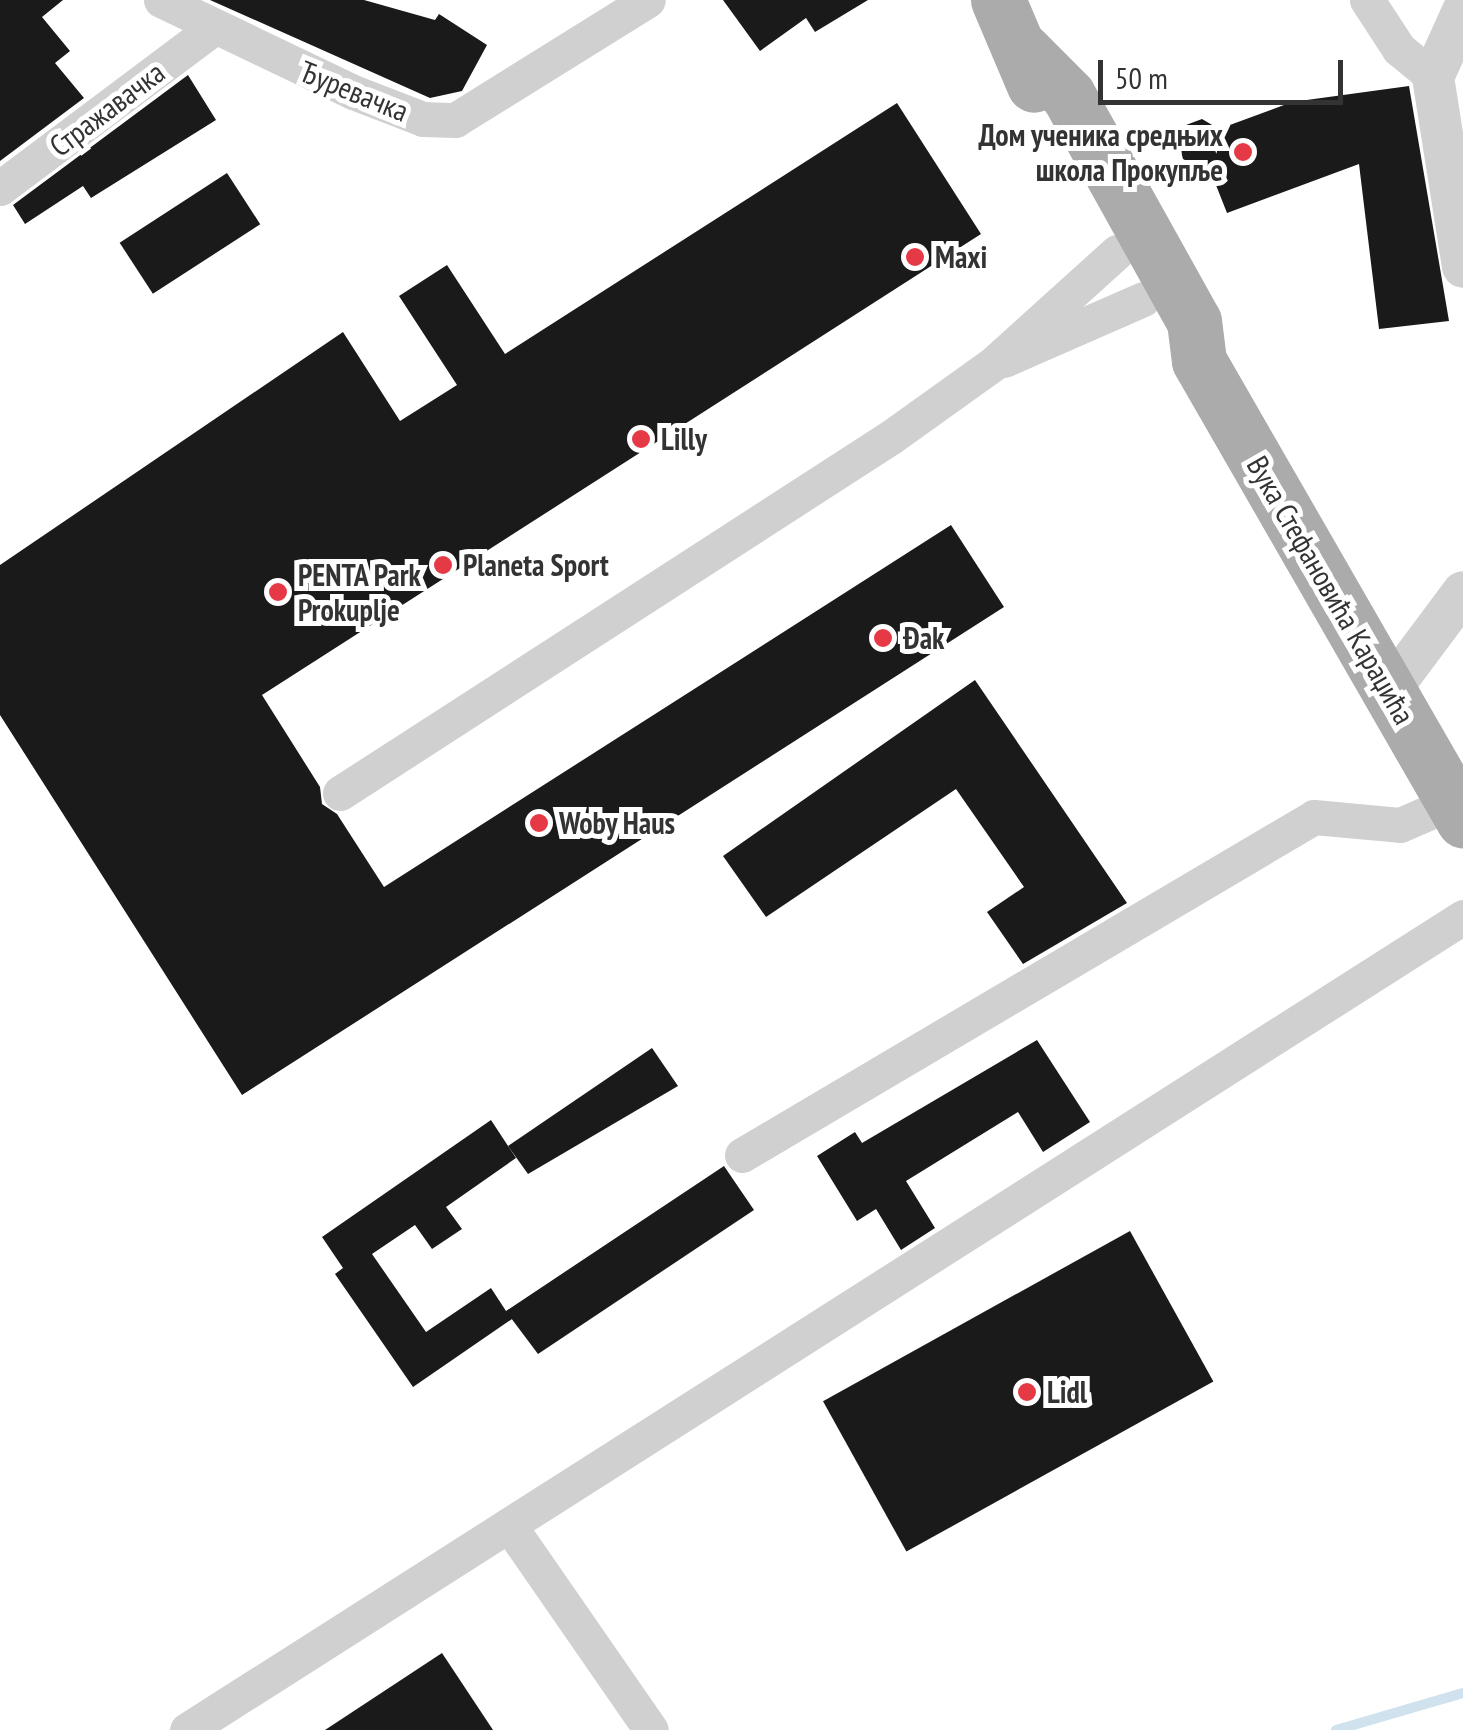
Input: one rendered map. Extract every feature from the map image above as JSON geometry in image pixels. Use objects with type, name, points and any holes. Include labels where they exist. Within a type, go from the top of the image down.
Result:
[{"type":"main road","name":"Вука Стефановића Караџића","points":[[998,0],[1024,52],[1041,112],[1167,344],[1199,361]]},
{"type":"main road","name":"Вука Стефановића Караџића","points":[[1024,52],[1068,95],[1194,321],[1199,361],[1458,811]]},
{"type":"street","name":"Ђуревачка","points":[[160,0],[212,29],[423,120],[455,120],[648,0]]},
{"type":"street","points":[[1367,0],[1400,49],[1433,77]]},
{"type":"street","points":[[1463,11],[1433,77],[1463,267]]},
{"type":"street","name":"Стражавачка","points":[[0,188],[212,29]]},
{"type":"street","points":[[340,793],[993,364],[1116,252]]},
{"type":"street","points":[[993,364],[1142,299]]},
{"type":"street","points":[[1390,690],[1463,592]]},
{"type":"street","points":[[742,1155],[1314,817],[1400,825],[1458,811]]},
{"type":"street","points":[[188,1730],[1463,918]]},
{"type":"street","points":[[509,1525],[650,1730]]},
{"type":"building","points":[[0,0],[63,0],[42,17],[70,51],[55,63],[84,98],[0,161]]},
{"type":"building","points":[[210,0],[364,0],[435,20],[439,14],[487,45],[462,91],[430,98]]},
{"type":"building","points":[[723,0],[868,0],[815,32],[806,18],[760,51]]},
{"type":"building","points":[[188,75],[216,120],[91,198],[83,186],[25,224],[13,205]]},
{"type":"building","points":[[1409,86],[1449,321],[1379,329],[1359,164],[1227,213],[1212,175],[1183,159],[1179,144],[1186,125],[1202,119],[1219,129],[1292,102]]},
{"type":"building","name":"PENTA Park Prokuplje","points":[[897,103],[981,234],[262,695],[320,787],[322,804],[337,814],[384,887],[951,525],[1004,607],[242,1095],[0,715],[0,565],[343,332],[400,421],[457,385],[399,296],[447,265],[505,354]]},
{"type":"building","points":[[227,173],[260,224],[153,294],[120,243]]},
{"type":"building","points":[[975,680],[1127,903],[1023,964],[987,912],[1024,887],[956,789],[766,917],[723,856]]},
{"type":"building","points":[[1037,1040],[1090,1122],[1043,1152],[1018,1112],[906,1181],[935,1228],[901,1250],[876,1209],[857,1221],[817,1156],[855,1132],[862,1143]]},
{"type":"building","points":[[652,1048],[678,1086],[528,1174],[508,1146]]},
{"type":"building","points":[[491,1120],[516,1158],[446,1207],[462,1229],[432,1249],[415,1225],[372,1254],[426,1332],[491,1288],[506,1311],[724,1166],[754,1210],[538,1354],[512,1319],[413,1387],[335,1274],[343,1268],[322,1237]]},
{"type":"building","points":[[1130,1231],[1213,1381],[906,1552],[823,1401]]},
{"type":"building","points":[[442,1653],[493,1730],[325,1730]]},
{"type":"waterway","points":[[1336,1730],[1463,1693]]},
{"type":"place","name":"Дом ученика средњих школа Прокупље","points":[[1243,152]]},
{"type":"place","name":"Maxi","points":[[915,257]]},
{"type":"place","name":"Lilly","points":[[641,439]]},
{"type":"place","name":"Planeta Sport","points":[[443,565]]},
{"type":"place","name":"PENTA Park Prokuplje","points":[[278,592]]},
{"type":"place","name":"Đak","points":[[883,638]]},
{"type":"place","name":"Woby Haus","points":[[539,823]]},
{"type":"place","name":"Lidl","points":[[1027,1392]]}]
